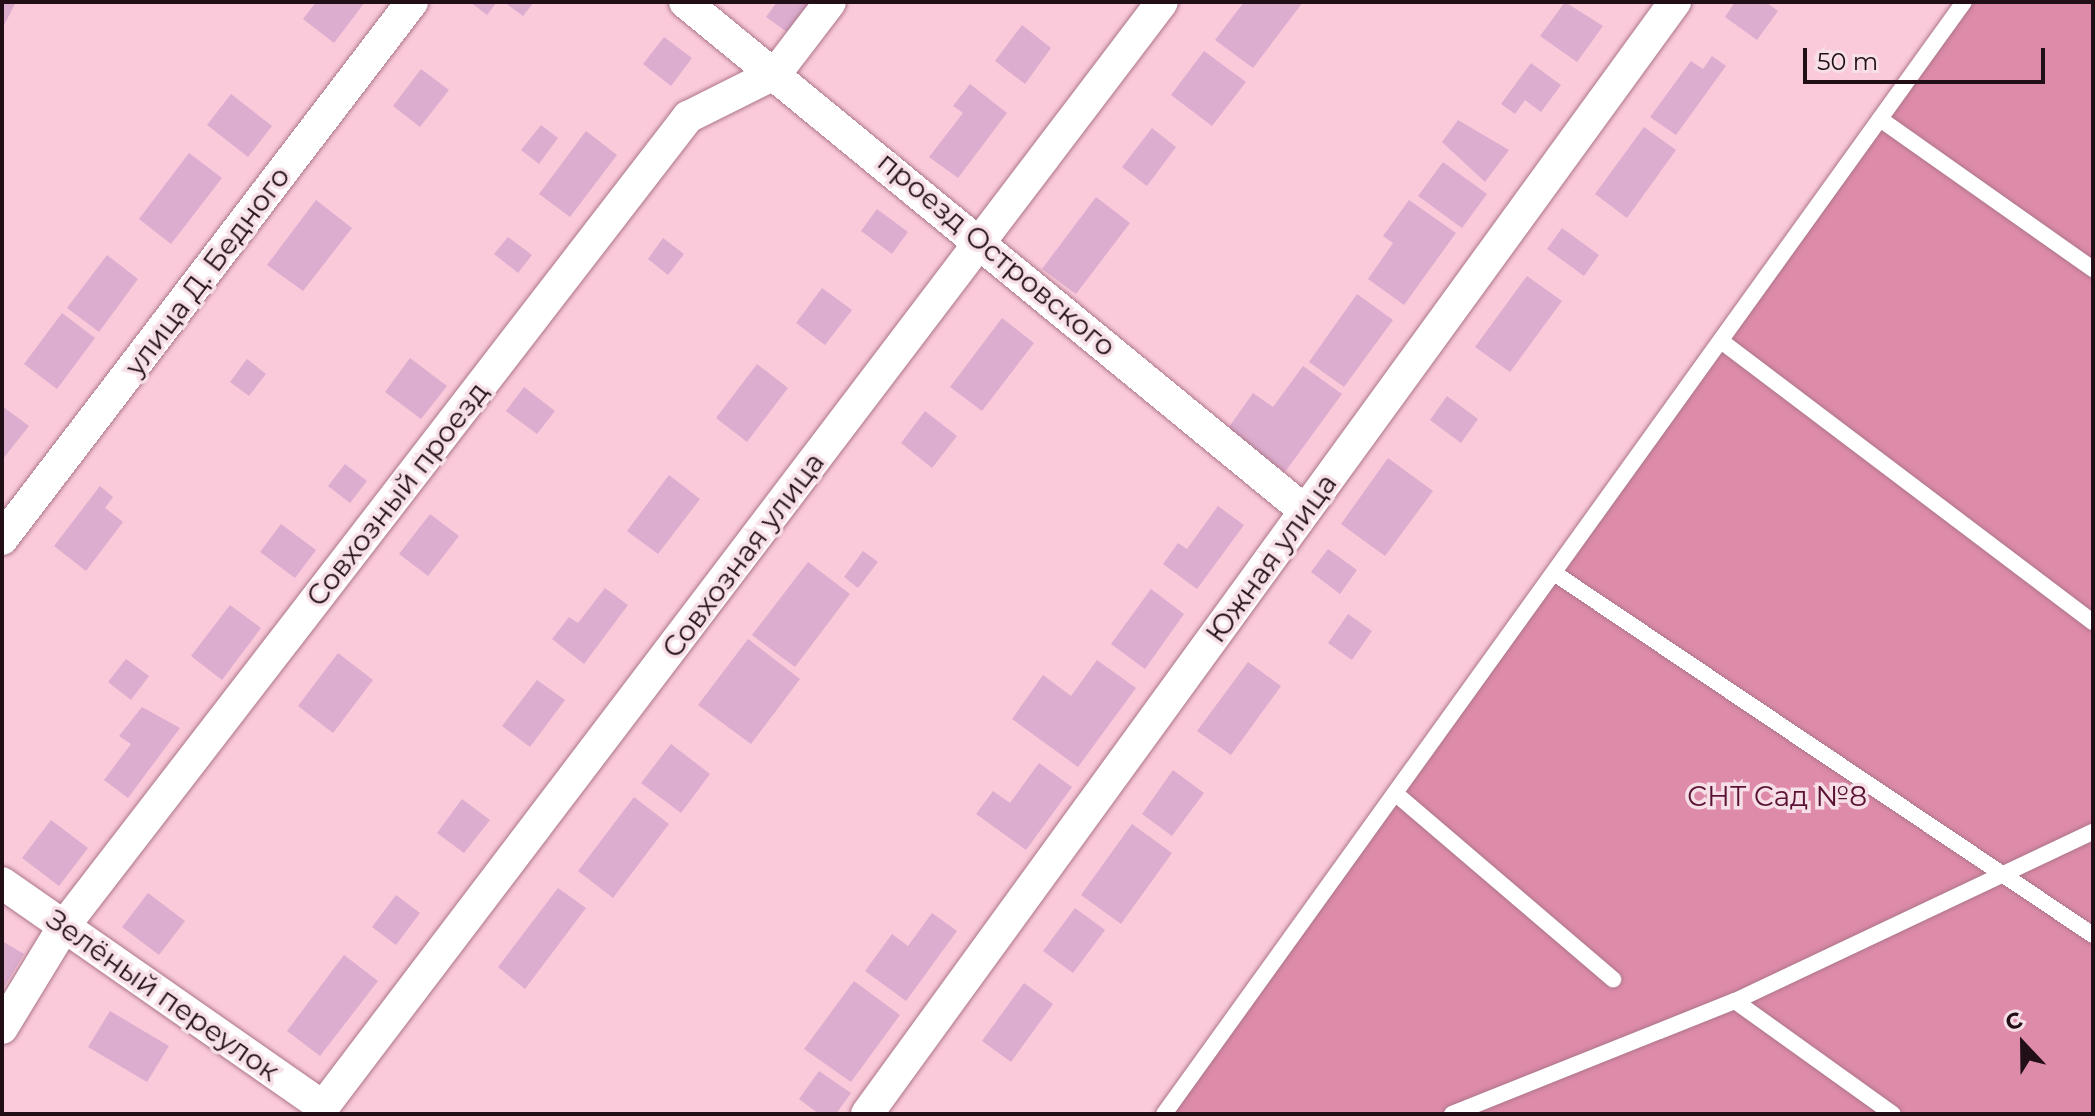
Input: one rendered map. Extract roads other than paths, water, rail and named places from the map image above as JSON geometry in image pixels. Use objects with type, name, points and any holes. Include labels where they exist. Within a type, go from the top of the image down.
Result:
[{"type":"street","name":"улица Д. Бедного","points":[[2,539],[412,2]]},
{"type":"street","name":"проезд Островского","points":[[685,2],[982,241],[1305,511]]},
{"type":"street","name":"Совхозный проезд","points":[[2,1028],[64,926],[688,117],[776,73],[830,2]]},
{"type":"street","name":"Совхозная улица","points":[[331,1111],[1162,2]]},
{"type":"street","name":"Южная улица","points":[[867,1114],[1675,2]]},
{"type":"street","name":"Зелёный переулок","points":[[2,883],[331,1111]]},
{"type":"lane","points":[[1164,1114],[1964,2]]},
{"type":"lane","points":[[1880,119],[2093,269]]},
{"type":"lane","points":[[1721,341],[2093,622]]},
{"type":"lane","points":[[1554,573],[2093,935]]},
{"type":"lane","points":[[1395,793],[1613,979]]},
{"type":"lane","points":[[1452,1114],[1735,1001],[2093,832]]},
{"type":"lane","points":[[1735,1001],[1893,1114]]},
{"type":"lane","points":[[1471,1104],[1485,1114]]},
{"type":"park label","name":"СНТ Сад №8","points":[[1777,796]]}]
